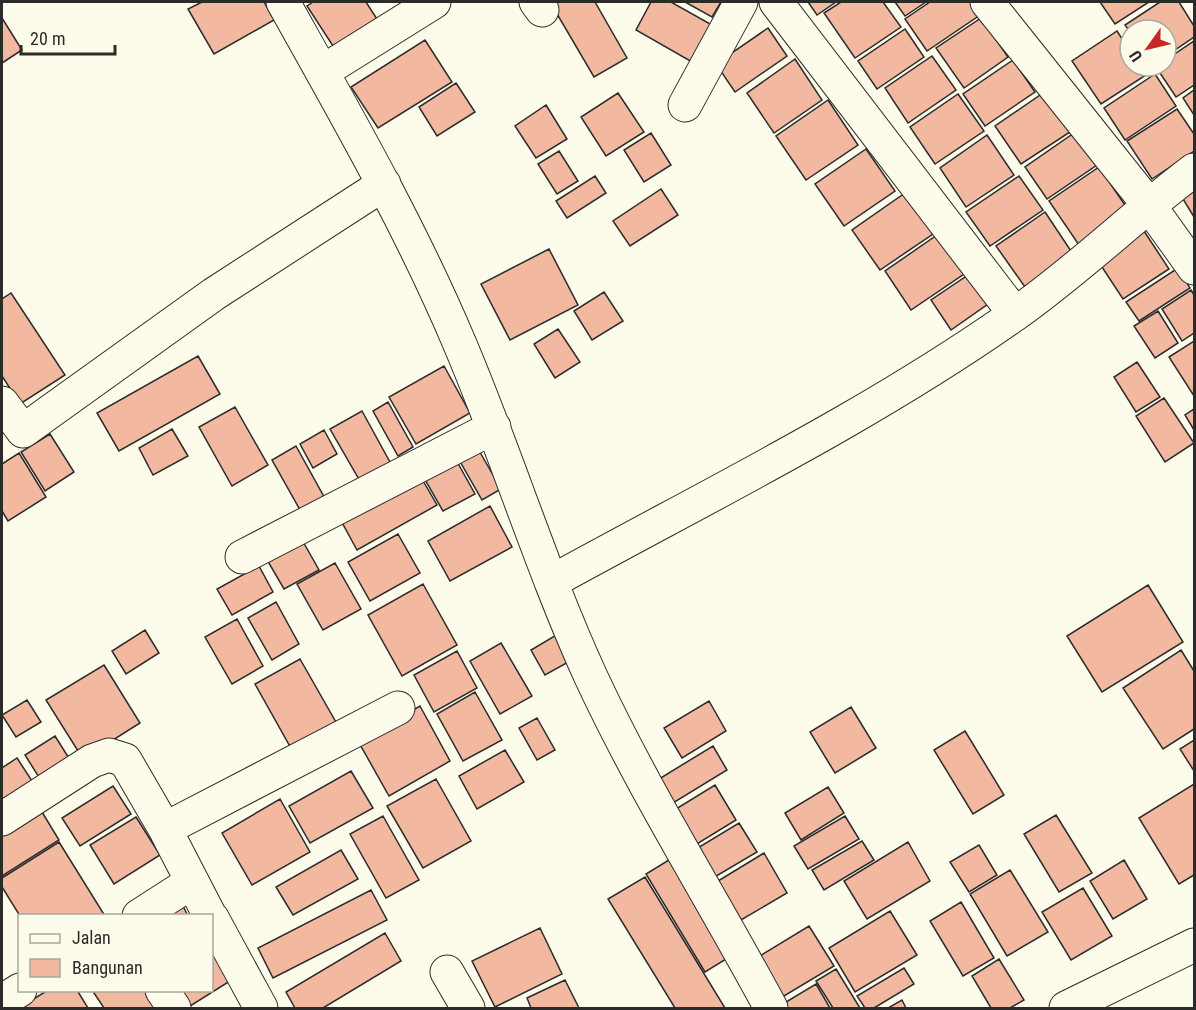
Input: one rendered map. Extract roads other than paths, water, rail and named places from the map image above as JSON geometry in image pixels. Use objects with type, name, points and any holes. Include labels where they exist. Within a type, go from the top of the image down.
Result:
[{"type":"street","points":[[283,2],[384,183],[457,338],[494,427],[551,582],[591,677],[643,778],[771,1008]]},
{"type":"street","points":[[322,72],[434,2]]},
{"type":"street","points":[[685,105],[741,2]]},
{"type":"street","points":[[776,2],[1015,314]]},
{"type":"street","points":[[987,2],[1148,204],[1194,268]]},
{"type":"street","points":[[551,582],[909,384],[1015,314],[1148,204],[1194,170]]},
{"type":"street","points":[[2,403],[12,438],[214,294],[384,183]]},
{"type":"street","points":[[242,557],[494,427]]},
{"type":"street","points":[[165,829],[398,708]]},
{"type":"street","points":[[2,819],[92,761],[109,755],[125,760],[210,914]]},
{"type":"street","points":[[141,914],[192,882]]},
{"type":"street","points":[[213,920],[261,1008]]},
{"type":"street","points":[[1066,1008],[1194,945]]},
{"type":"street","points":[[447,972],[468,1008]]},
{"type":"street","points":[[2,1001],[18,991]]},
{"type":"street","points":[[163,992],[174,1008]]}]
